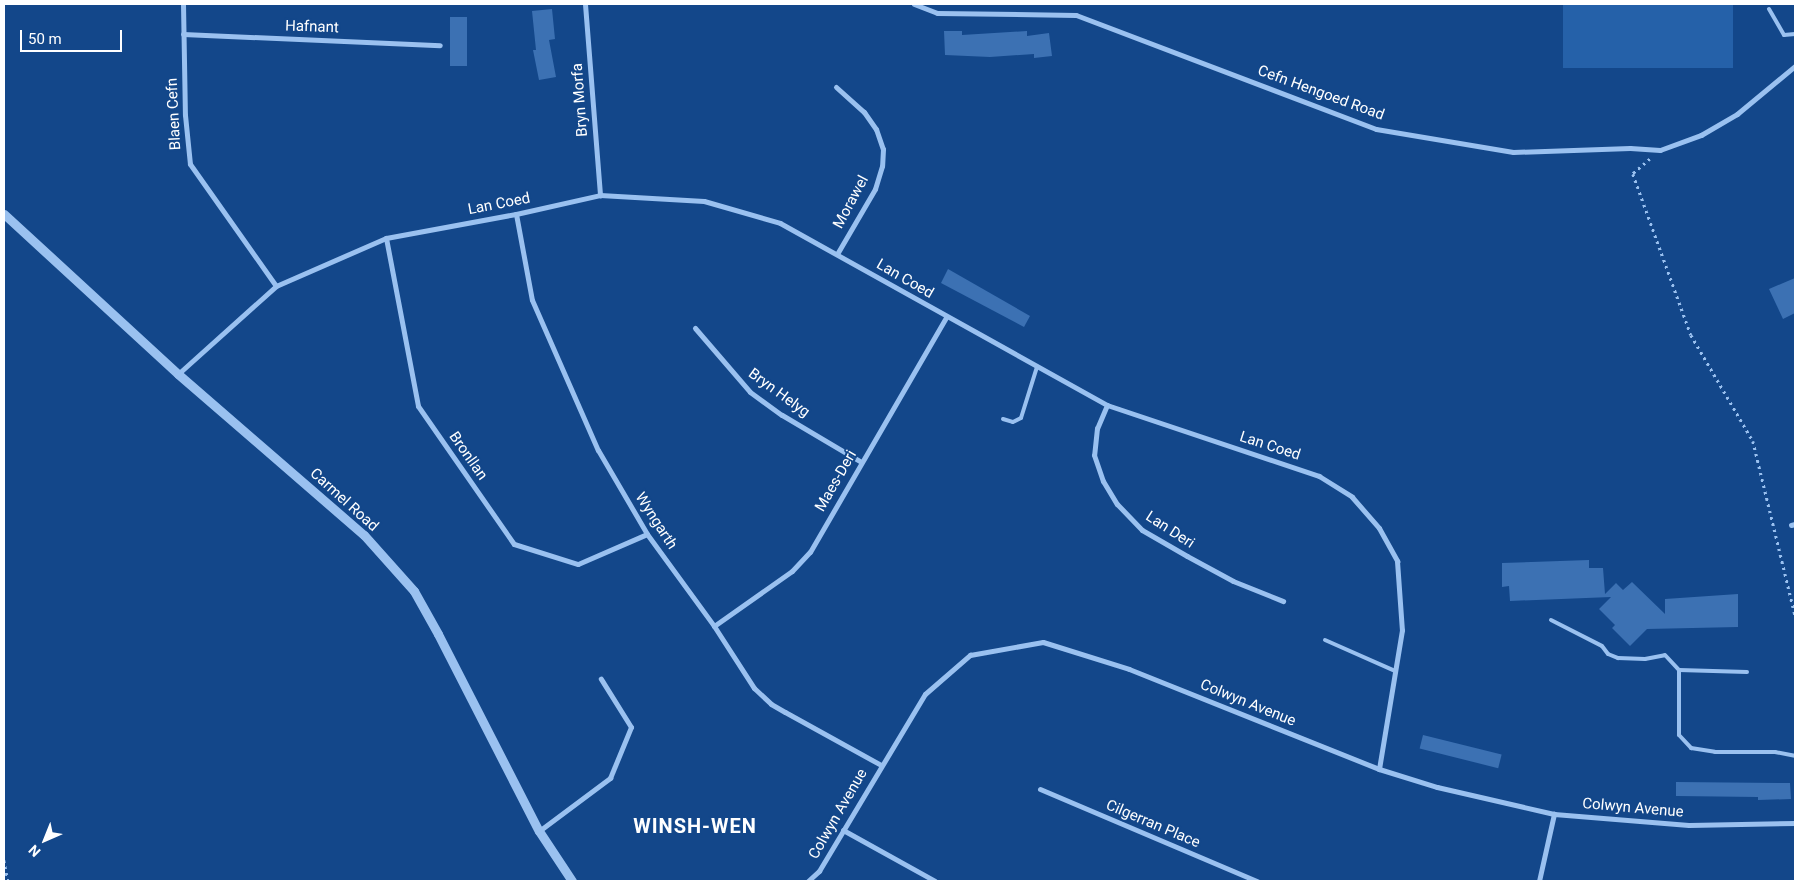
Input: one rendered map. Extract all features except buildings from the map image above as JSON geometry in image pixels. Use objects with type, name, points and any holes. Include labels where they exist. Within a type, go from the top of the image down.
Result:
[{"type":"street","name":"Blaen Cefn","points":[[183,4],[185,115],[190,164],[276,286]]},
{"type":"street","name":"Bryn Morfa","points":[[586,4],[600,195]]},
{"type":"street","name":"Cefn Hengoed Road","points":[[914,4],[937,13],[1076,15],[1376,128],[1513,152],[1630,148],[1660,150],[1701,134],[1737,114],[1795,66]]},
{"type":"street","name":"Hafnant","points":[[184,34],[440,45]]},
{"type":"street","name":"Morawel","points":[[836,87],[864,112],[876,129],[883,149],[882,166],[875,189],[837,254]]},
{"type":"street","name":"Lan Coed","points":[[178,374],[276,286],[386,238],[516,214],[600,195],[704,201],[780,223],[1107,405],[1319,476],[1352,497],[1379,528],[1397,561],[1402,630],[1379,769]]},
{"type":"street","name":"Carmel Road","points":[[4,214],[178,374],[364,535],[414,591],[539,831],[572,881]]},
{"type":"street","name":"Wyngarth","points":[[516,214],[532,300],[598,450],[647,534],[714,626],[754,688],[771,704],[881,765]]},
{"type":"street","name":"Bronllan","points":[[386,238],[418,406],[514,544],[578,564],[647,534]]},
{"type":"street","name":"Maes-Deri","points":[[714,626],[792,571],[810,552],[946,317]]},
{"type":"street","name":"Bryn Helyg","points":[[696,328],[750,392],[782,415],[861,462]]},
{"type":"street","name":"Lan Deri","points":[[1107,405],[1097,428],[1094,455],[1103,481],[1117,504],[1142,530],[1179,552],[1233,581],[1283,602]]},
{"type":"street","name":"Colwyn Avenue","points":[[808,881],[819,871],[925,694],[970,655],[1042,642],[1129,669],[1379,769],[1437,787],[1554,814],[1690,825],[1795,823]]},
{"type":"street","points":[[539,831],[610,778],[631,727],[601,679]]},
{"type":"street","name":"Cilgerran Place","points":[[1040,790],[1256,881]]},
{"type":"street","points":[[1539,881],[1554,814]]},
{"type":"street","points":[[843,830],[935,881]]},
{"type":"lane","points":[[1769,9],[1784,35],[1795,34]]},
{"type":"lane","points":[[1003,419],[1013,422],[1021,418],[1038,367]]},
{"type":"lane","points":[[1552,620],[1602,646],[1608,654],[1613,656],[1645,659],[1665,655],[1679,670],[1679,735],[1692,748],[1714,752],[1776,752],[1795,756]]},
{"type":"lane","points":[[1325,640],[1396,672]]},
{"type":"lane","points":[[1679,670],[1748,672]]},
{"type":"path","points":[[1660,150],[1633,174],[1691,335],[1753,441],[1795,615]]},
{"type":"path","points":[[4,860],[8,881]]},
{"type":"shaded area","points":[[1563,4],[1733,4],[1733,68],[1563,68]]},
{"type":"district","name":"WINSH-WEN","points":[[695,826]]}]
